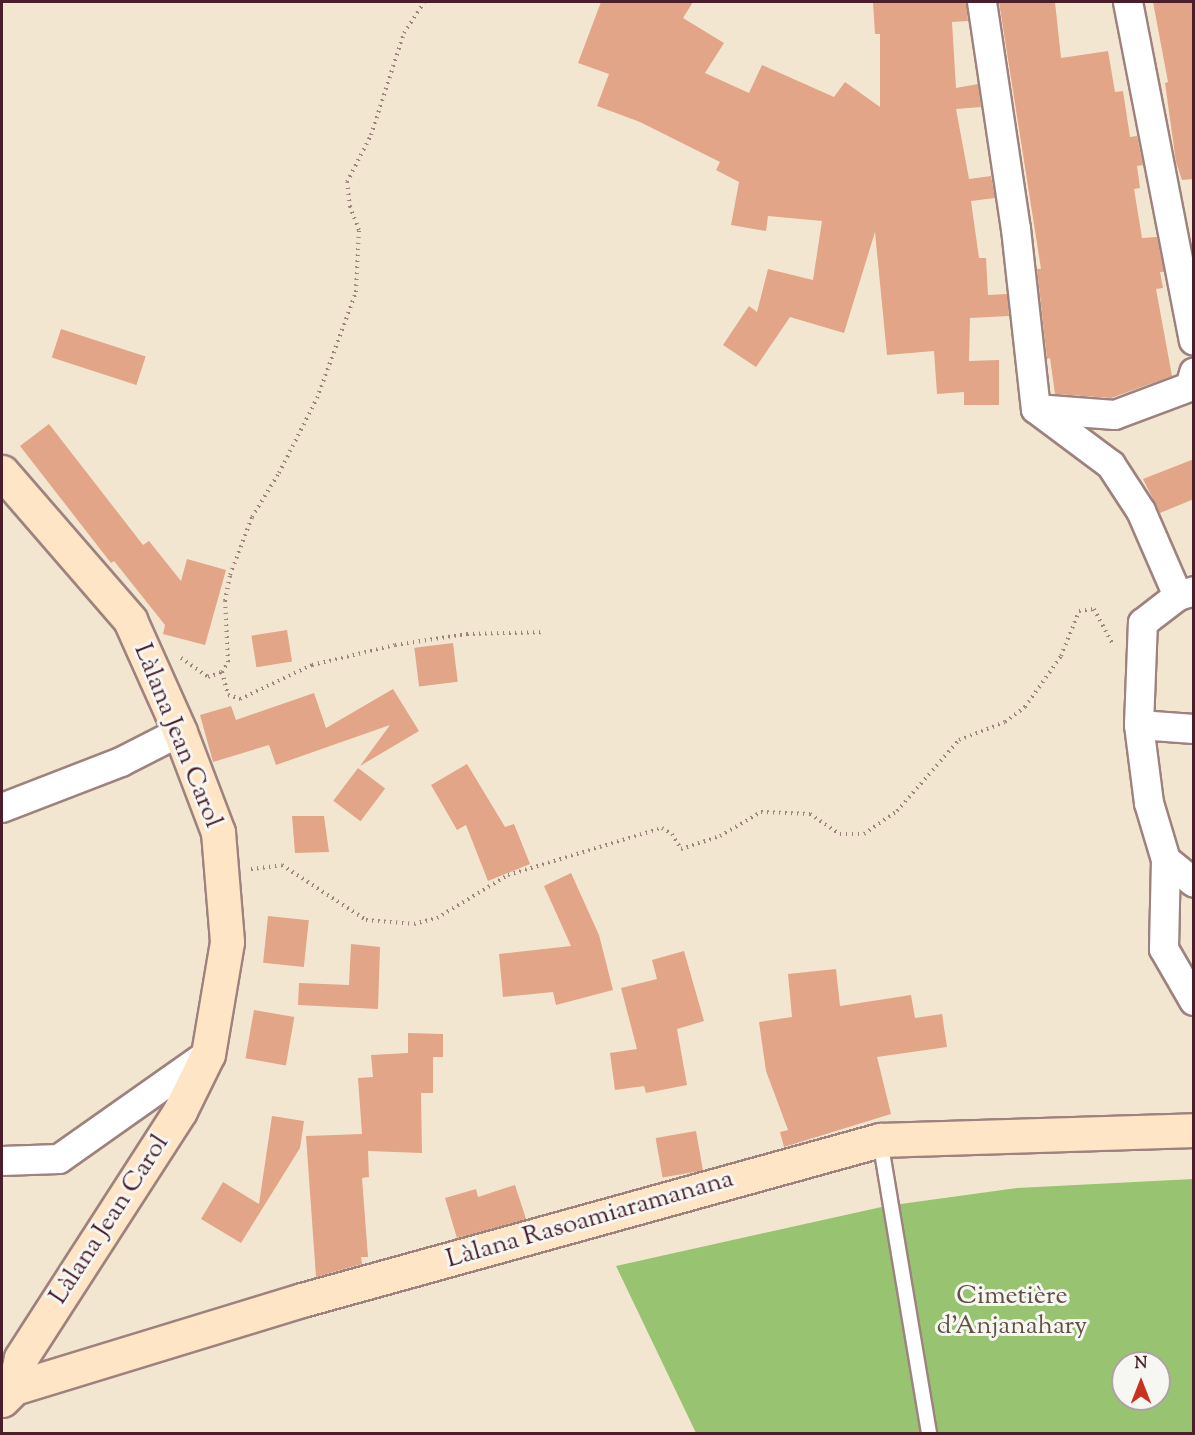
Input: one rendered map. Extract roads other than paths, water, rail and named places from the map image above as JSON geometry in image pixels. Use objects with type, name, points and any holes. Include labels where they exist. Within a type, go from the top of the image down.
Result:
[{"type":"main road","name":"Làlana Jean Carol","points":[[2,472],[130,620],[180,732],[218,832],[227,942],[208,1054],[180,1111],[8,1380]]},
{"type":"main road","name":"Làlana Rasoamiaramanana","points":[[8,1380],[880,1140],[1194,1130]]},
{"type":"street","points":[[982,2],[1016,229],[1036,409],[1111,465],[1141,511],[1186,594],[1143,623],[1139,725],[1149,804],[1166,860],[1164,949],[1194,1001]]},
{"type":"street","points":[[1128,2],[1194,341]]},
{"type":"street","points":[[1036,409],[1115,415],[1190,387],[1194,373]]},
{"type":"street","points":[[1139,725],[1194,729]]},
{"type":"street","points":[[2,808],[121,762],[180,732]]},
{"type":"street","points":[[1166,860],[1194,883]]},
{"type":"street","points":[[2,1161],[58,1159],[208,1054]]},
{"type":"lane","points":[[880,1140],[929,1434]]},
{"type":"park label","name":"Cimetière d'Anjanahary","points":[[1012,1312]]}]
